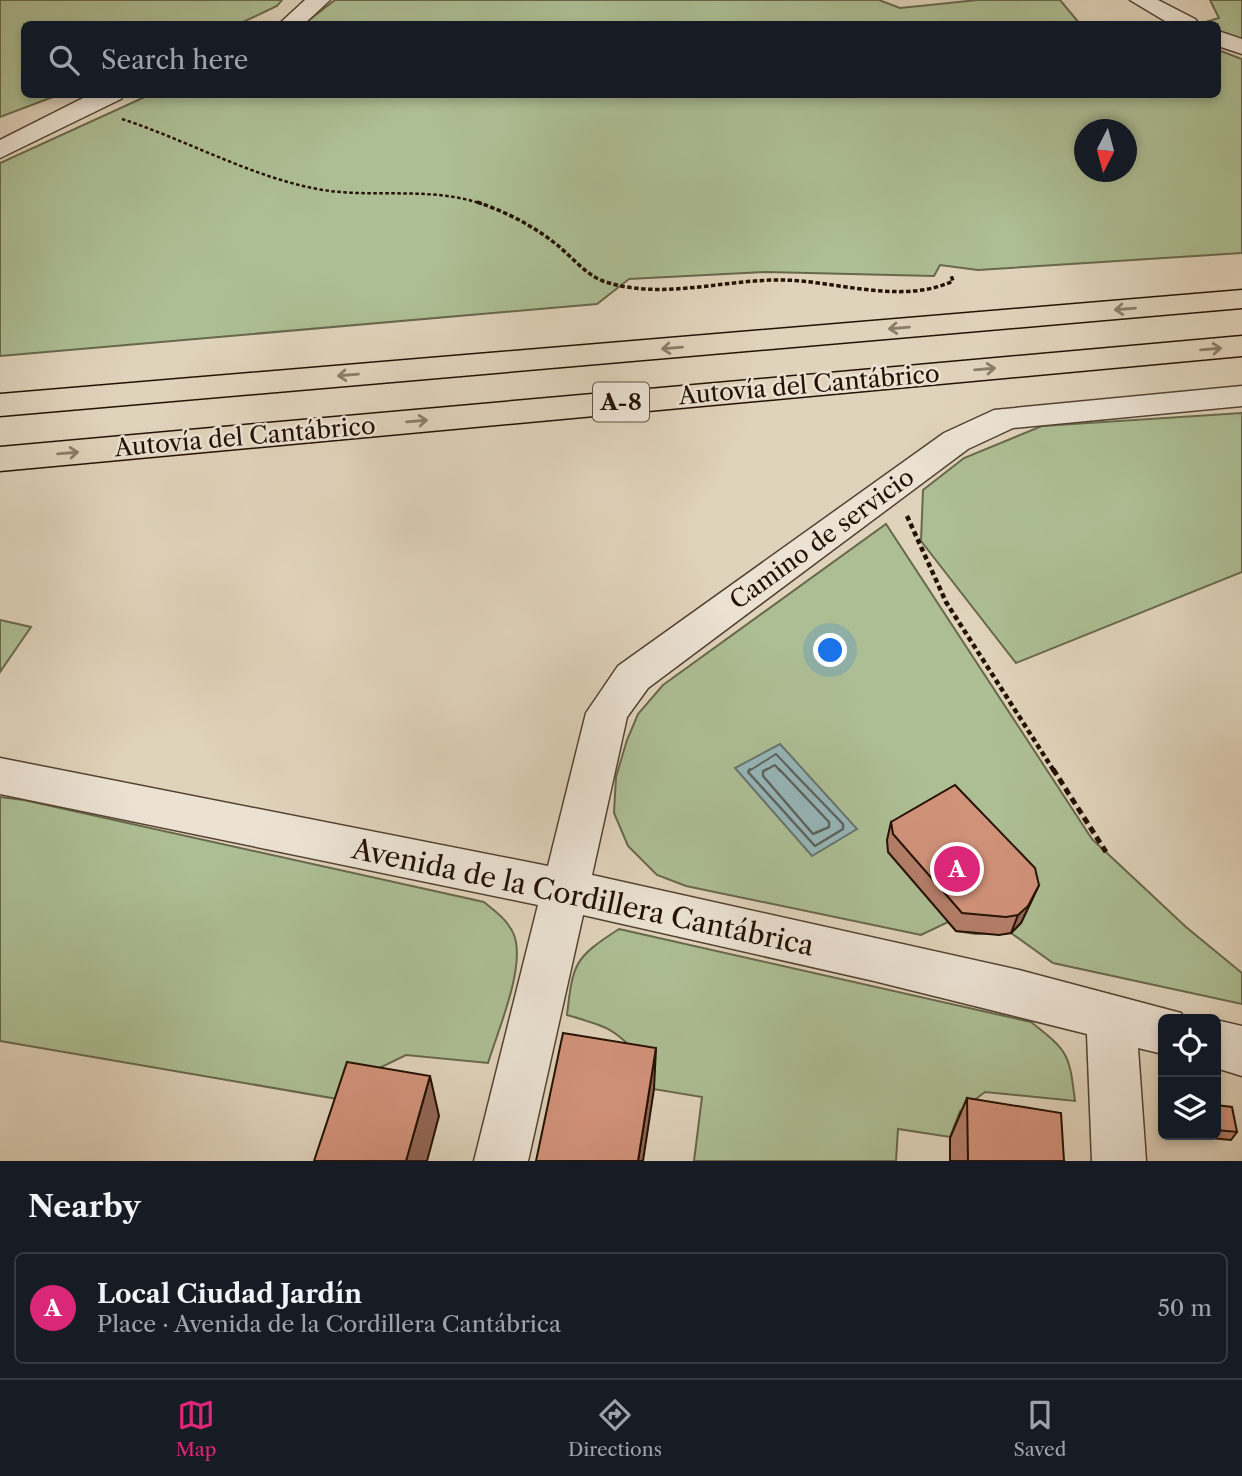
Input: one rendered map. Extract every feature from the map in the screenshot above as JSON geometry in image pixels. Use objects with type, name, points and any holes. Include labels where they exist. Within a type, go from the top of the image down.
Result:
[{"type":"highway","name":"Autovía del Cantábrico","points":[[0,405],[1242,299]]},
{"type":"highway","name":"Autovía del Cantábrico","points":[[0,459],[1242,346]]},
{"type":"street","points":[[294,21],[319,0]]},
{"type":"street","points":[[1141,0],[1180,21]]},
{"type":"street","points":[[1221,39],[1242,47]]},
{"type":"street","points":[[0,150],[104,98]]},
{"type":"street","name":"Camino de servicio","points":[[501,1161],[607,713],[633,677],[956,441],[1006,418],[1242,396]]},
{"type":"street","name":"Avenida de la Cordillera Cantábrica","points":[[0,776],[564,888],[1158,1029]]},
{"type":"street","points":[[1111,1016],[1119,1161]]},
{"type":"street","points":[[1221,1045],[1242,1051]]},
{"type":"path","points":[[85,108],[162,131],[275,177],[312,188],[341,193],[444,195],[462,198],[512,215],[547,237],[600,280],[626,286],[663,288],[784,280],[842,287],[926,290],[948,286],[953,281],[951,275]]},
{"type":"path","points":[[898,485],[912,534],[946,602],[1106,852]]},
{"type":"green space","points":[[0,0],[282,0],[277,6],[245,21],[21,21],[21,98],[50,98],[0,117]]},
{"type":"green space","points":[[335,0],[879,0],[900,8],[978,0],[1060,0],[1078,21],[308,21]]},
{"type":"green space","points":[[1210,0],[1242,0],[1242,40],[1221,32],[1221,21],[1209,21],[1219,18]]},
{"type":"green space","points":[[1221,51],[1242,59],[1242,253],[978,270],[940,265],[934,276],[766,272],[629,279],[597,304],[0,356],[0,163],[142,98],[1221,98]]},
{"type":"green space","points":[[1242,413],[1242,572],[1016,663],[921,541],[923,490],[964,458],[1042,426]]},
{"type":"green space","points":[[886,524],[1092,839],[1186,927],[1242,973],[1242,1004],[1053,963],[1011,933],[976,934],[956,931],[948,922],[921,935],[686,886],[657,875],[628,846],[614,813],[616,777],[638,714],[663,685]]},
{"type":"green space","points":[[0,620],[31,627],[0,672]]},
{"type":"green space","points":[[0,797],[24,800],[484,902],[508,925],[517,948],[514,980],[488,1063],[406,1055],[371,1072],[361,1103],[0,1041]]},
{"type":"green space","points":[[619,929],[1031,1022],[1053,1040],[1065,1055],[1075,1101],[985,1092],[960,1111],[950,1137],[898,1129],[896,1161],[694,1161],[702,1097],[641,1087],[641,1057],[623,1039],[608,1029],[567,1015],[571,984],[578,963],[593,947]]},
{"type":"water","points":[[780,744],[857,829],[812,856],[735,768]]},
{"type":"building","points":[[955,785],[1035,868],[1039,885],[1028,906],[1018,915],[1006,917],[962,913],[893,834],[891,822]]},
{"type":"building","points":[[563,1033],[656,1048],[638,1161],[536,1161]]},
{"type":"building","points":[[347,1062],[430,1076],[406,1161],[314,1161]]},
{"type":"building","points":[[967,1098],[1061,1113],[1064,1161],[968,1161]]},
{"type":"building","points":[[1221,1106],[1232,1107],[1237,1132],[1221,1130]]},
{"type":"place","name":"Local Ciudad Jardín","points":[[957,869]]}]
